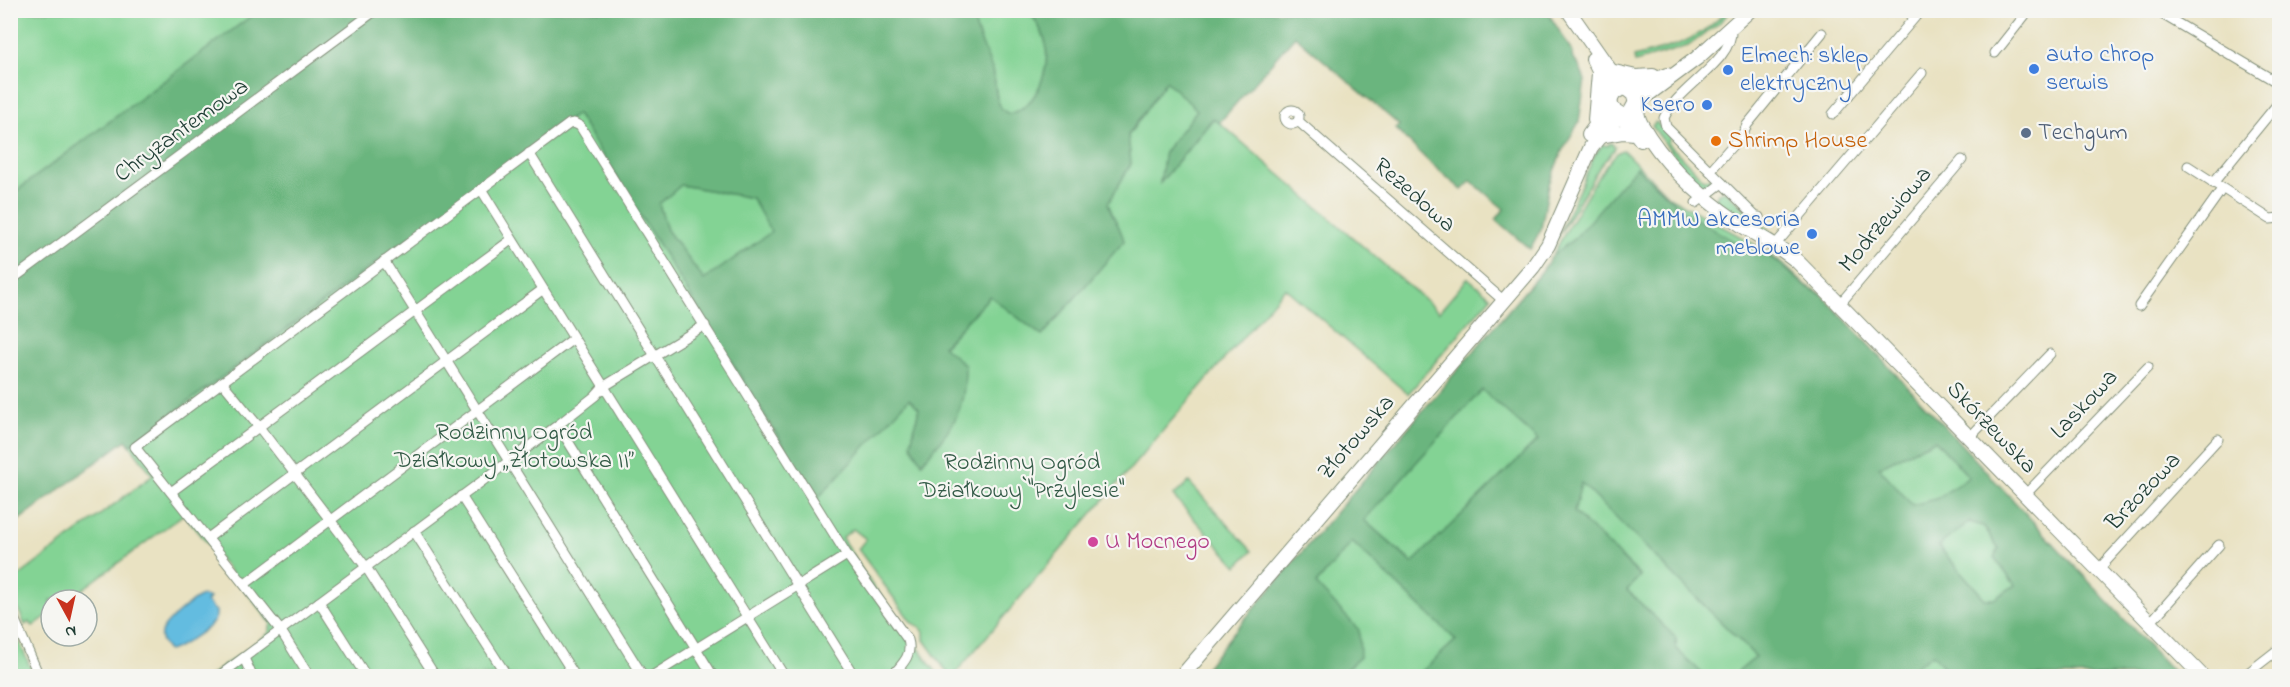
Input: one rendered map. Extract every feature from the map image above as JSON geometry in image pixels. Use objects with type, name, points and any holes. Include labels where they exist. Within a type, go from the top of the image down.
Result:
[{"type":"street","name":"Chryzantemowa","points":[[10,281],[376,10]]},
{"type":"street","points":[[1563,10],[1605,70],[1641,78],[1678,70]]},
{"type":"street","points":[[1568,10],[1605,70],[1597,132],[1639,130],[1644,98]]},
{"type":"street","name":"Złotowska","points":[[1182,676],[1540,258],[1557,224],[1582,146],[1612,121],[1630,113],[1644,98],[1731,29],[1750,10]]},
{"type":"street","points":[[1833,114],[1921,10]]},
{"type":"street","points":[[1995,53],[2030,10]]},
{"type":"street","points":[[2155,10],[2280,84]]},
{"type":"street","points":[[1731,29],[1730,42],[1719,58],[1689,86],[1664,117],[1666,127],[1756,217],[1759,217]]},
{"type":"street","points":[[1710,171],[1744,132],[1747,125],[1822,33]]},
{"type":"street","name":"Skórzewska","points":[[1605,70],[1626,89],[1644,98],[1636,114],[1639,130]]},
{"type":"street","name":"Skórzewska","points":[[1605,70],[1612,109],[1639,130],[1700,200],[1776,244],[1798,262],[2202,676]]},
{"type":"street","points":[[1610,99],[1616,91],[1640,86],[1678,70]]},
{"type":"street","points":[[1776,244],[1922,73]]},
{"type":"street","name":"Złotowska","points":[[1597,132],[1610,99]]},
{"type":"street","points":[[2139,306],[2218,186],[2280,101]]},
{"type":"street","name":"Rezedowa","points":[[1298,121],[1504,301]]},
{"type":"street","points":[[309,676],[280,631],[135,447],[569,123],[574,123],[580,126],[847,555],[908,640],[910,647],[908,657],[892,676]]},
{"type":"street","points":[[529,153],[854,676]]},
{"type":"street","name":"Modrzewiowa","points":[[1839,305],[1962,160]]},
{"type":"street","points":[[2188,166],[2270,219],[2280,218]]},
{"type":"street","points":[[1700,200],[1722,183]]},
{"type":"street","points":[[481,189],[784,676]]},
{"type":"street","points":[[171,492],[511,240]]},
{"type":"street","points":[[384,261],[643,676]]},
{"type":"street","points":[[208,538],[542,290]]},
{"type":"street","points":[[219,676],[558,425],[603,387],[705,326]]},
{"type":"street","points":[[244,584],[573,339]]},
{"type":"street","points":[[1969,438],[2050,354]]},
{"type":"street","name":"Laskowa","points":[[2025,495],[2148,367]]},
{"type":"street","points":[[222,382],[366,567],[435,676]]},
{"type":"street","points":[[558,425],[713,676]]},
{"type":"street","name":"Brzozowa","points":[[2098,570],[2218,440]]},
{"type":"street","points":[[461,496],[575,676]]},
{"type":"street","points":[[414,531],[507,676]]},
{"type":"street","points":[[2150,623],[2219,545]]},
{"type":"street","points":[[652,676],[847,555]]},
{"type":"street","points":[[320,602],[366,676]]},
{"type":"street","points":[[10,609],[39,676]]},
{"type":"street","points":[[2244,676],[2280,648]]},
{"type":"street","points":[[244,658],[252,676]]},
{"type":"green space","points":[[11,11],[258,11],[11,195]]},
{"type":"green space","points":[[258,11],[973,11],[976,29],[992,69],[997,99],[1002,110],[1009,114],[1028,103],[1035,94],[1044,73],[1045,40],[1029,11],[1547,11],[1573,53],[1572,57],[1585,80],[1579,122],[1562,151],[1549,184],[1541,229],[1530,249],[1496,220],[1504,209],[1471,181],[1462,190],[1396,129],[1399,125],[1295,36],[1219,123],[1213,118],[1160,183],[1165,151],[1197,110],[1166,81],[1128,135],[1131,164],[1108,203],[1124,241],[1042,336],[990,296],[943,346],[965,365],[965,382],[960,408],[942,440],[922,463],[911,444],[919,408],[909,399],[817,499],[577,114],[130,445],[126,440],[11,526],[11,195]],"holes":[[[681,185],[752,198],[771,232],[704,280],[667,230],[659,204]]]},
{"type":"green space","points":[[973,11],[1029,11],[1044,36],[1046,62],[1044,74],[1035,94],[1019,110],[1009,114],[1002,110],[997,99],[995,81],[976,29]]},
{"type":"green space","points":[[1726,11],[1731,11],[1718,24],[1688,46],[1635,62],[1634,57],[1673,46],[1696,36]]},
{"type":"green space","name":"Rodzinny Ogród Działkowy „Złotowska II”","points":[[1167,80],[1198,110],[1165,151],[1161,182],[1214,118],[1439,312],[1468,278],[1491,297],[1408,394],[1285,288],[953,676],[950,676],[924,640],[924,632],[912,623],[858,549],[866,539],[853,529],[842,538],[863,572],[939,676],[210,676],[269,633],[271,623],[184,514],[84,588],[39,588],[39,622],[33,626],[29,622],[25,625],[11,592],[11,582],[153,475],[130,445],[577,114],[817,498],[909,398],[919,408],[911,444],[922,462],[943,347],[990,296],[1042,336],[1123,241],[1108,203],[1131,164],[1128,136]]},
{"type":"green space","points":[[1656,122],[1670,137],[1668,143],[1703,179],[1710,178],[1712,186],[1706,191],[1679,162],[1652,126]]},
{"type":"green space","points":[[1611,143],[1615,147],[1614,150],[1600,166],[1557,238],[1595,155],[1603,144],[1606,146]]},
{"type":"green space","points":[[1623,150],[1669,197],[1759,247],[1783,264],[1801,281],[1761,251],[1720,235],[1667,199],[1575,238],[1552,256],[1596,180],[1616,154]]},
{"type":"green space","points":[[1636,167],[1684,212],[1740,245],[1757,248],[1781,265],[1805,286],[1822,295],[2177,676],[1951,676],[1933,654],[1901,676],[1733,676],[1756,657],[1581,483],[1574,512],[1640,576],[1627,590],[1676,638],[1676,649],[1705,676],[1417,676],[1456,640],[1352,542],[1316,584],[1359,630],[1360,657],[1339,676],[1199,676],[1233,633],[1542,271],[1552,256],[1575,238]],"holes":[[[1482,390],[1538,440],[1412,563],[1364,520]],[[1935,440],[1969,477],[1936,499],[1912,505],[1879,467]],[[1970,522],[1983,526],[1999,549],[1994,557],[2015,585],[1994,599],[1985,599],[1938,546]]]},
{"type":"green space","points":[[681,185],[752,198],[772,232],[704,280],[667,230],[659,204]]},
{"type":"green space","points":[[1725,191],[1775,236],[1737,217],[1715,201],[1718,193]]},
{"type":"green space","points":[[1482,389],[1538,440],[1413,563],[1364,520]]},
{"type":"green space","points":[[1935,440],[1969,477],[1936,499],[1912,506],[1878,467]]},
{"type":"green space","points":[[1189,482],[1252,551],[1237,566],[1173,496]]},
{"type":"green space","points":[[1581,482],[1756,657],[1733,676],[1705,676],[1676,649],[1676,638],[1627,590],[1640,575],[1574,512]]},
{"type":"green space","points":[[1969,522],[1983,526],[1999,550],[1994,557],[2015,585],[1994,599],[1985,599],[1938,546]]},
{"type":"green space","points":[[1352,542],[1456,640],[1417,676],[1339,676],[1360,657],[1316,584]]},
{"type":"green space","points":[[11,622],[34,676],[11,676]]},
{"type":"green space","points":[[1933,654],[1951,676],[1901,676]]},
{"type":"water","points":[[202,596],[209,598],[206,602],[216,611],[214,621],[192,639],[168,651],[161,638],[163,629],[179,612]]},
{"type":"place","name":"auto chrop serwis","points":[[2034,69]]},
{"type":"place","name":"Elmech: sklep elektryczny","points":[[1728,70]]},
{"type":"place","name":"Ksero","points":[[1707,105]]},
{"type":"place","name":"Techgum","points":[[2026,133]]},
{"type":"place","name":"Shrimp House","points":[[1716,141]]},
{"type":"place","name":"AMMW akcesoria meblowe","points":[[1812,234]]},
{"type":"place","name":"U Mocnego","points":[[1093,542]]},
{"type":"park label","name":"Rodzinny Ogród Działkowy \"Przylesie\"","points":[[1022,477]]}]
